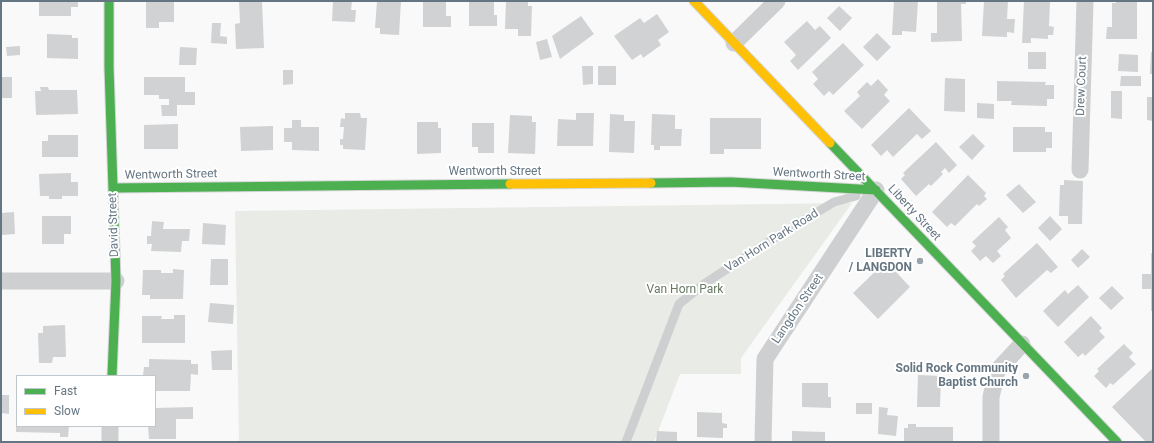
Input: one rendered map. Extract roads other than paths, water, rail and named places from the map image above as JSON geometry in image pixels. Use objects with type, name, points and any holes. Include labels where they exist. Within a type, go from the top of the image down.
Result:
[{"type":"street","name":"David Street","points":[[109,1],[116,281],[112,375]]},
{"type":"street","name":"Liberty Street","points":[[694,1],[1116,442]]},
{"type":"street","points":[[734,43],[777,1]]},
{"type":"street","name":"Drew Court","points":[[1080,170],[1085,1]]},
{"type":"street","name":"Wentworth Street","points":[[113,188],[731,182],[876,190]]},
{"type":"street","name":"Langdon Street","points":[[763,442],[765,359],[876,190]]},
{"type":"street","points":[[1,282],[116,281]]},
{"type":"street","points":[[991,442],[991,397],[997,371],[1022,344]]},
{"type":"street","points":[[110,427],[110,442]]},
{"type":"lane","name":"Van Horn Park Road","points":[[626,442],[679,304],[704,284],[768,242],[834,202],[876,190]]},
{"type":"place","name":"LIBERTY / LANGDON","points":[[920,261]]},
{"type":"place","name":"Solid Rock Community Baptist Church","points":[[1026,376]]},
{"type":"park label","name":"Van Horn Park","points":[[685,290]]}]
